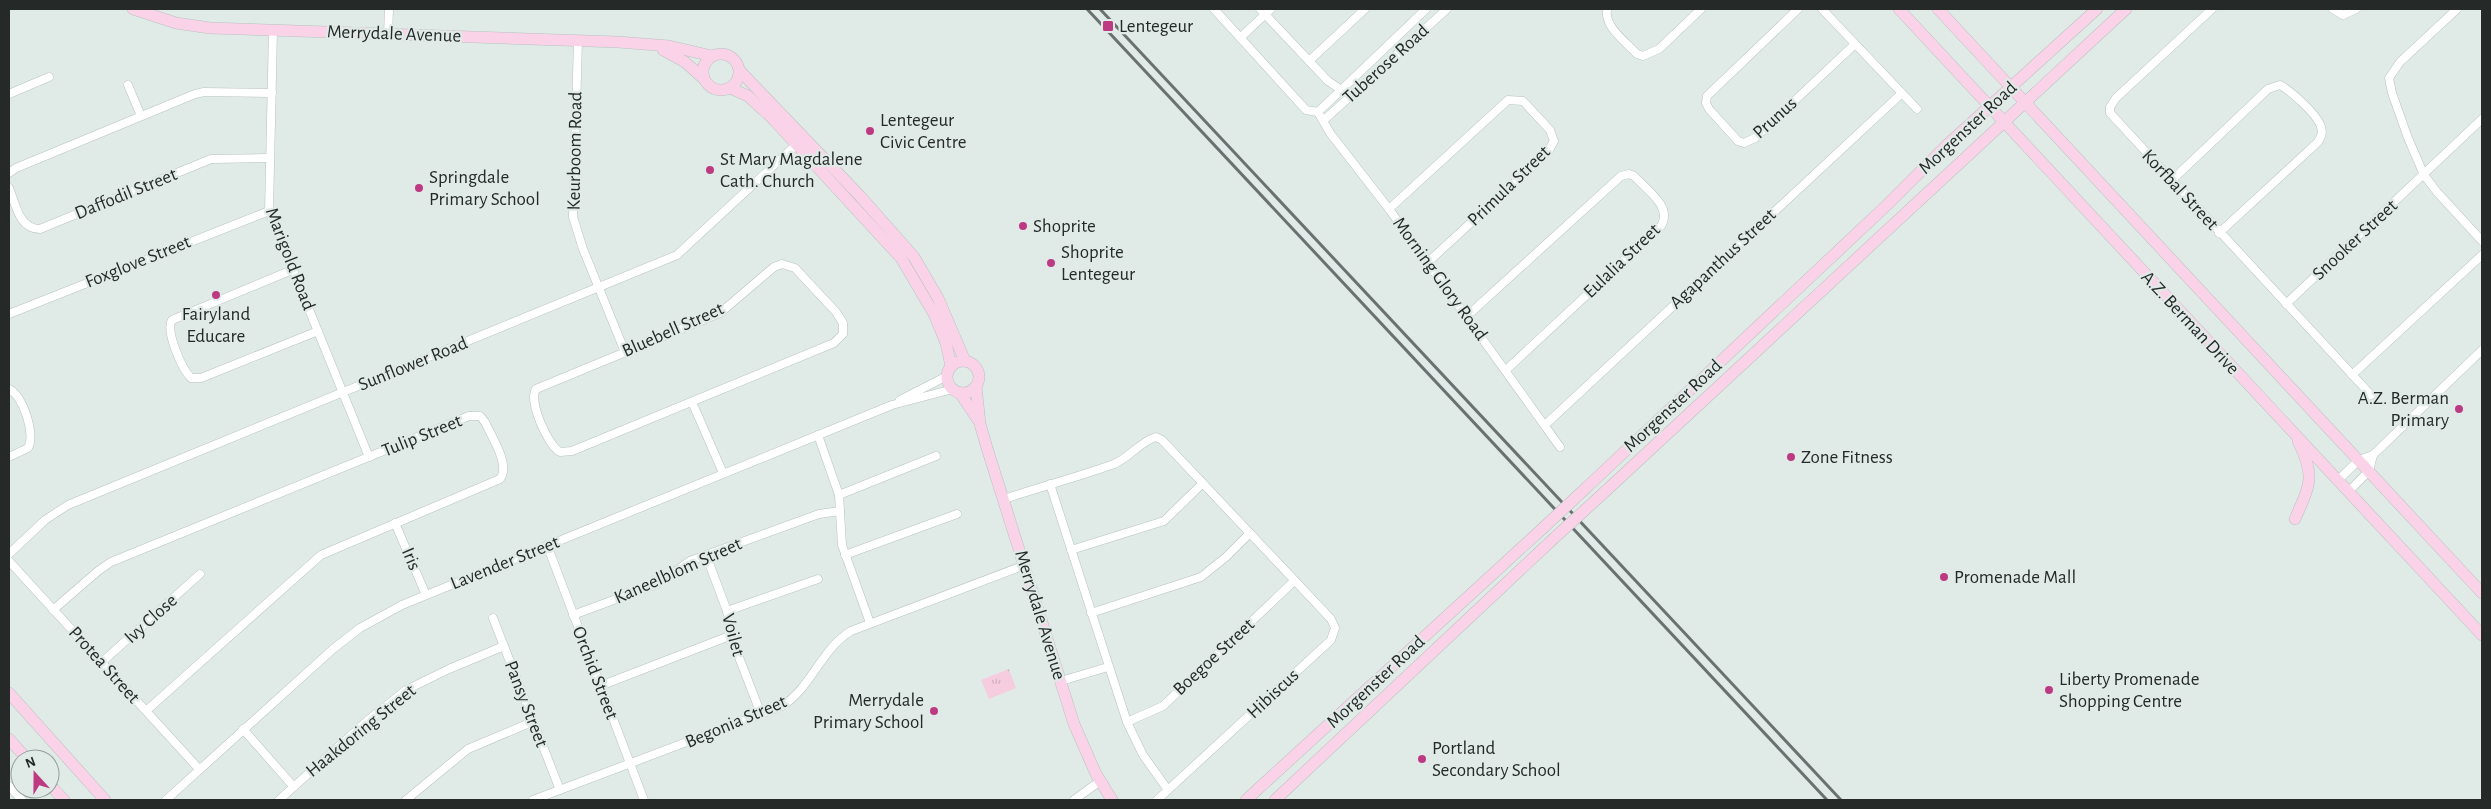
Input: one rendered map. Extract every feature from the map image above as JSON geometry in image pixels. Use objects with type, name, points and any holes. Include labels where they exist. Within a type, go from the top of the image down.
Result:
[{"type":"main road","name":"Merrydale Avenue","points":[[133,9],[176,23],[210,28],[633,43],[670,46],[712,56]]},
{"type":"main road","name":"A.Z. Berman Drive","points":[[1899,9],[2112,240],[2482,635]]},
{"type":"main road","name":"A.Z. Berman Drive","points":[[1938,9],[2482,593]]},
{"type":"main road","name":"Morgenster Road","points":[[1246,800],[1588,487],[1990,106],[2097,9]]},
{"type":"main road","name":"Morgenster Road","points":[[1275,800],[1551,541],[2126,9]]},
{"type":"main road","name":"Merrydale Avenue","points":[[658,46],[685,62],[704,79]]},
{"type":"main road","points":[[719,54],[729,55],[736,62],[740,71],[883,220],[914,258],[931,284],[945,312],[965,361],[977,369],[979,378],[976,386],[968,391],[957,391],[949,371],[946,343],[929,304],[905,264],[798,144],[748,96],[730,88],[715,89],[704,79],[704,68],[712,56],[719,54]]},
{"type":"main road","points":[[730,88],[737,81],[740,71]]},
{"type":"main road","points":[[880,234],[883,220]]},
{"type":"main road","points":[[949,371],[965,361]]},
{"type":"main road","name":"Merrydale Avenue","points":[[976,386],[980,424],[1080,740],[1100,781],[1112,800]]},
{"type":"main road","name":"Merrydale Avenue","points":[[957,391],[980,424]]},
{"type":"main road","points":[[2294,433],[2308,464],[2310,475],[2310,486],[2295,519]]},
{"type":"main road","points":[[9,693],[104,800]]},
{"type":"main road","points":[[9,739],[18,749]]},
{"type":"street","points":[[388,34],[389,9]]},
{"type":"street","points":[[1214,9],[1306,110],[1318,112]]},
{"type":"street","points":[[1309,61],[1365,9]]},
{"type":"street","name":"Tuberose Road","points":[[1318,112],[1426,9]]},
{"type":"street","name":"Tuberose Road","points":[[1324,120],[1447,9]]},
{"type":"street","points":[[1607,9],[1606,18],[1609,24],[1637,54],[1643,56],[1659,49],[1701,9]]},
{"type":"street","name":"Prunus","points":[[1798,9],[1707,96],[1706,103],[1709,109],[1738,141],[1744,143],[1755,138],[1855,44]]},
{"type":"street","points":[[1822,9],[1916,108]]},
{"type":"street","name":"Korfbal Street","points":[[2212,9],[2116,98],[2110,107],[2113,118],[2371,395]]},
{"type":"street","points":[[2333,9],[2343,14],[2356,9]]},
{"type":"street","points":[[2457,9],[2400,62],[2389,78],[2392,94],[2424,175],[2482,241]]},
{"type":"street","points":[[1240,37],[1266,11],[1309,61],[1332,84],[1350,97]]},
{"type":"street","name":"Marigold Road","points":[[273,30],[269,211],[370,457]]},
{"type":"street","name":"Keurboom Road","points":[[578,40],[573,217],[626,352]]},
{"type":"street","points":[[9,94],[49,78]]},
{"type":"street","points":[[128,85],[141,116]]},
{"type":"street","points":[[2171,181],[2268,90],[2280,85],[2303,105],[2319,122],[2322,129],[2318,142],[2220,233]]},
{"type":"street","points":[[9,173],[16,168],[141,116],[204,92],[272,93]]},
{"type":"street","name":"Agapanthus Street","points":[[1545,425],[1902,94]]},
{"type":"street","name":"Primula Street","points":[[1389,209],[1508,100],[1523,100],[1550,130],[1554,141],[1548,152],[1427,263]]},
{"type":"street","name":"Morning Glory Road","points":[[1318,112],[1330,132],[1389,209],[1560,447]]},
{"type":"street","name":"Snooker Street","points":[[2286,304],[2482,119]]},
{"type":"street","name":"Sunflower Road","points":[[9,554],[45,520],[61,509],[677,255],[698,238],[798,144]]},
{"type":"street","name":"Daffodil Street","points":[[9,188],[24,223],[30,228],[40,229],[211,159],[269,158]]},
{"type":"street","name":"Eulalia Street","points":[[1466,317],[1621,176],[1629,174],[1634,176],[1663,207],[1666,216],[1661,226],[1506,370]]},
{"type":"street","name":"Foxglove Street","points":[[9,314],[269,211]]},
{"type":"street","points":[[2352,375],[2482,255]]},
{"type":"street","name":"Bluebell Street","points":[[786,264],[795,268],[841,318],[843,334],[834,342],[572,451],[566,453],[556,450],[533,403],[534,393],[543,385],[626,352],[720,313],[777,265],[786,264]]},
{"type":"street","points":[[292,270],[172,320],[169,331],[185,370],[192,378],[201,378],[318,331]]},
{"type":"street","points":[[2338,480],[2359,460],[2373,455],[2482,350]]},
{"type":"street","name":"Lavender Street","points":[[166,800],[333,648],[360,628],[402,605],[892,405],[949,371]]},
{"type":"street","points":[[9,389],[17,395],[32,438],[28,448],[9,457]]},
{"type":"street","name":"Lavender Street","points":[[892,405],[957,391]]},
{"type":"street","points":[[692,402],[723,473]]},
{"type":"street","name":"Tulip Street","points":[[53,610],[98,570],[111,562],[469,416],[477,416],[485,422],[504,465],[504,474],[497,482],[328,550],[316,558],[146,711]]},
{"type":"street","points":[[818,435],[839,495],[841,534],[845,555],[870,623]]},
{"type":"street","name":"Hibiscus","points":[[1004,499],[1116,463],[1133,453],[1149,439],[1156,437],[1162,440],[1203,482],[1331,619],[1335,628],[1331,640],[1158,800]]},
{"type":"street","points":[[2348,491],[2369,471],[2373,455]]},
{"type":"street","points":[[839,495],[936,456]]},
{"type":"street","points":[[1071,550],[1164,520],[1203,482]]},
{"type":"street","points":[[1050,484],[1127,722],[1143,755],[1168,790]]},
{"type":"street","name":"Kaneelblom Street","points":[[572,615],[657,584],[690,561],[819,514],[840,511]]},
{"type":"street","points":[[845,555],[957,514]]},
{"type":"street","name":"Iris","points":[[395,523],[426,595]]},
{"type":"street","points":[[1091,613],[1201,578],[1226,557],[1250,532]]},
{"type":"street","name":"Orchid Street","points":[[548,545],[572,615],[644,800]]},
{"type":"street","name":"Voilet","points":[[706,555],[727,611],[732,635],[761,714]]},
{"type":"street","name":"Protea Street","points":[[9,561],[199,769]]},
{"type":"street","name":"Begonia Street","points":[[533,800],[782,706],[795,697],[834,644],[851,631],[1025,565]]},
{"type":"street","name":"Ivy Close","points":[[101,663],[200,574]]},
{"type":"street","points":[[727,611],[818,579]]},
{"type":"street","name":"Boegoe Street","points":[[1127,722],[1152,713],[1163,706],[1294,581]]},
{"type":"street","name":"Pansy Street","points":[[493,618],[560,790]]},
{"type":"street","points":[[600,686],[732,635]]},
{"type":"street","name":"Haakdoring Street","points":[[279,800],[367,721],[406,690],[449,669],[504,646]]},
{"type":"street","points":[[1061,681],[1108,667]]},
{"type":"street","points":[[406,800],[468,748],[532,722]]},
{"type":"street","points":[[243,729],[294,786]]},
{"type":"street","points":[[1074,800],[1100,781]]},
{"type":"street","points":[[9,786],[22,800]]},
{"type":"green space","points":[[1009,669],[1016,688],[989,699],[981,680]]},
{"type":"railway","points":[[1087,9],[1827,800]]},
{"type":"railway","points":[[1100,9],[1841,800]]},
{"type":"place","name":"Lentegeur","points":[[1108,26]]},
{"type":"place","name":"Lentegeur Civic Centre","points":[[870,131]]},
{"type":"place","name":"St Mary Magdalene Cath. Church","points":[[710,170]]},
{"type":"place","name":"Springdale Primary School","points":[[419,188]]},
{"type":"place","name":"Shoprite","points":[[1023,226]]},
{"type":"place","name":"Shoprite Lentegeur","points":[[1051,263]]},
{"type":"place","name":"Fairyland Educare","points":[[216,295]]},
{"type":"place","name":"A.Z. Berman Primary","points":[[2459,409]]},
{"type":"place","name":"Zone Fitness","points":[[1791,457]]},
{"type":"place","name":"Promenade Mall","points":[[1944,577]]},
{"type":"place","name":"Liberty Promenade Shopping Centre","points":[[2049,690]]},
{"type":"place","name":"Merrydale Primary School","points":[[934,711]]},
{"type":"place","name":"Portland Secondary School","points":[[1422,759]]}]
